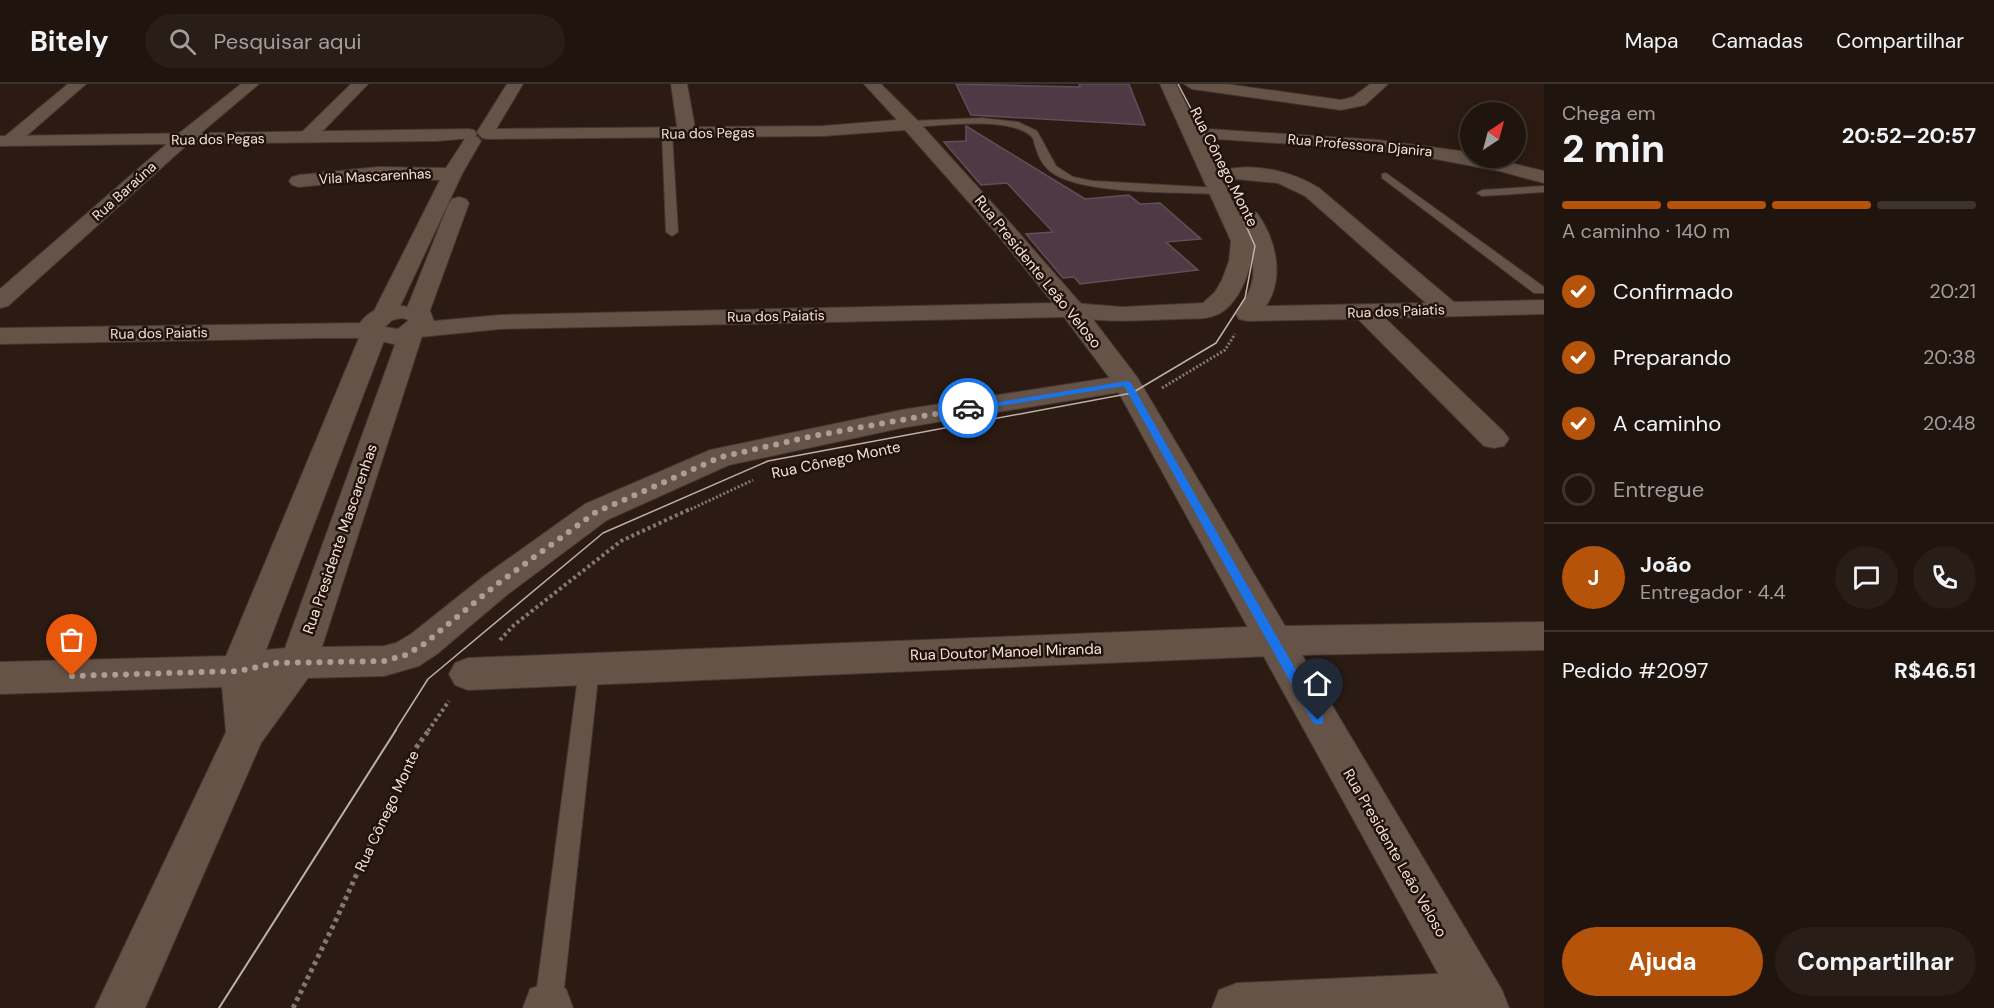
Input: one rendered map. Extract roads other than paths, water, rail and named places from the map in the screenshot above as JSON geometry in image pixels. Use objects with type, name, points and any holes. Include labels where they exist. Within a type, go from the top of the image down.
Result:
[{"type":"street","points":[[0,158],[12,141],[78,84]]},
{"type":"street","name":"Rua Baraúna","points":[[0,302],[183,140],[251,84]]},
{"type":"street","points":[[307,137],[360,84]]},
{"type":"street","name":"Rua Presidente Mascarenhas","points":[[120,1008],[246,732],[299,661],[481,136],[495,84]]},
{"type":"street","name":"Rua Presidente Mascarenhas","points":[[246,732],[239,671],[378,324],[452,174],[481,136],[514,84]]},
{"type":"street","points":[[679,84],[687,133]]},
{"type":"street","name":"Rua Presidente Leão Veloso","points":[[872,84],[982,203],[1073,310],[1132,393],[1481,1002]]},
{"type":"street","name":"Rua Cônego Monte","points":[[1168,84],[1260,240],[1265,267],[1262,293],[1248,314]]},
{"type":"street","name":"Rua Cônego Monte","points":[[1183,84],[1208,134],[1242,242],[1240,259],[1232,285],[1217,302]]},
{"type":"street","points":[[1192,84],[1341,105],[1359,101],[1380,84]]},
{"type":"street","name":"Rua dos Pegas","points":[[12,141],[667,134],[823,131],[911,124]]},
{"type":"street","name":"Rua Professora Djanira","points":[[1208,134],[1398,146],[1465,157],[1544,177]]},
{"type":"street","name":"Vila Mascarenhas","points":[[299,181],[378,173],[452,174]]},
{"type":"street","points":[[1225,183],[1280,177],[1293,180],[1312,192],[1449,310]]},
{"type":"street","name":"Rua dos Paiatis","points":[[1262,293],[1428,291],[1542,296]]},
{"type":"street","name":"Rua dos Paiatis","points":[[1248,314],[1449,310],[1542,296]]},
{"type":"street","name":"Rua dos Paiatis","points":[[0,336],[319,330],[378,324],[402,311],[416,323],[456,327],[479,323],[1073,310],[1122,314],[1217,302]]},
{"type":"street","points":[[1365,312],[1494,440]]},
{"type":"street","name":"Rua Cônego Monte","points":[[299,661],[384,661],[406,655],[424,644],[496,585],[596,512],[721,457],[901,419],[1132,393]]},
{"type":"street","name":"Rua Doutor Manoel Miranda","points":[[468,674],[1273,641],[1544,636]]},
{"type":"street","points":[[0,678],[239,671],[276,663],[299,661]]},
{"type":"street","points":[[1237,1008],[1481,1002]]},
{"type":"lane","points":[[911,124],[982,121],[1018,125],[1034,133],[1038,138],[1041,152],[1052,168],[1070,179],[1093,184],[1225,183]]},
{"type":"lane","points":[[667,134],[672,232]]},
{"type":"lane","points":[[1386,176],[1542,296]]},
{"type":"lane","points":[[1482,193],[1544,189]]},
{"type":"lane","points":[[537,1008],[548,1008],[589,669]]},
{"type":"tram line","points":[[395,731],[428,679],[603,533],[768,461],[1132,393],[1216,343],[1245,298],[1255,246],[1213,151],[1178,84]]},
{"type":"tram line","points":[[219,1008],[396,730]]}]
